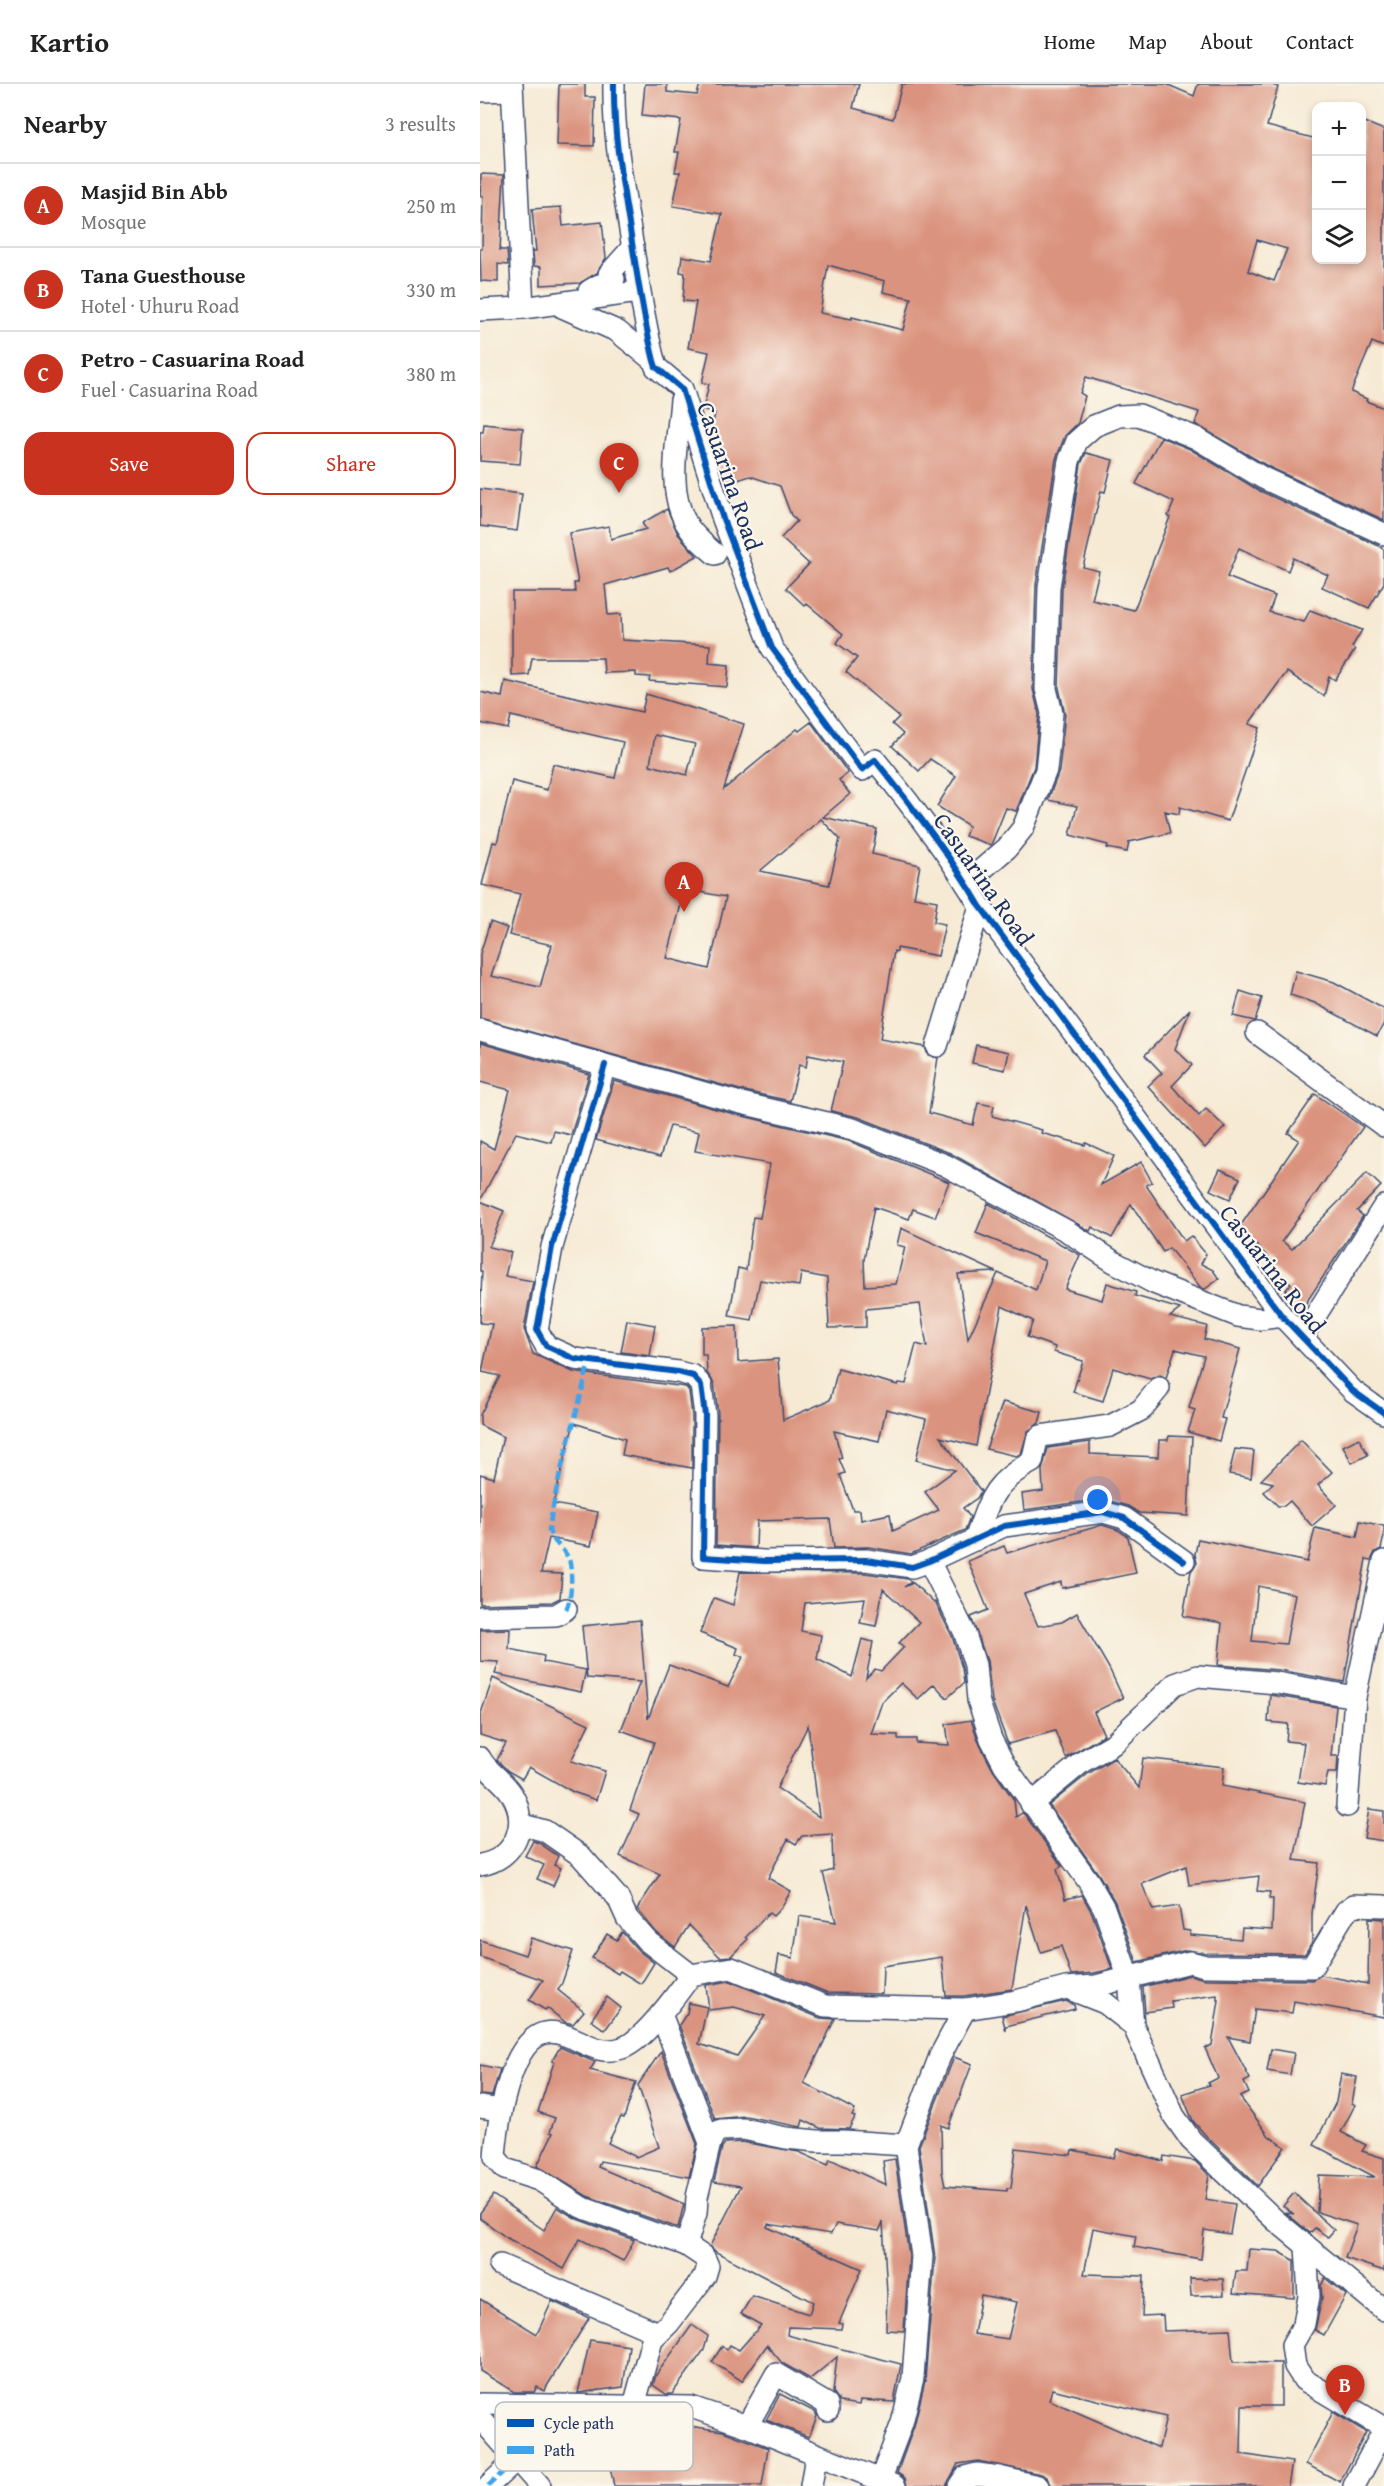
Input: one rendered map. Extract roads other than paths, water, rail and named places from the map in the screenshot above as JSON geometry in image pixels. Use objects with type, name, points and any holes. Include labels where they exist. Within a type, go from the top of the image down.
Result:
[{"type":"street","name":"Casuarina Road","points":[[614,84],[619,164],[638,292],[654,361],[656,367],[682,389],[723,519],[772,648],[862,770],[875,760],[1282,1316],[1353,1390],[1384,1413]]},
{"type":"street","points":[[480,91],[512,87],[530,307]]},
{"type":"street","points":[[561,304],[584,290],[585,293],[600,285],[602,288],[614,279],[609,274],[633,247]]},
{"type":"street","points":[[480,310],[561,304],[638,292]]},
{"type":"street","points":[[561,304],[644,320]]},
{"type":"street","points":[[561,304],[617,331],[654,361]]},
{"type":"street","points":[[682,389],[675,487],[686,523],[715,554]]},
{"type":"street","points":[[966,883],[1006,848],[1023,828],[1046,770],[1052,713],[1046,689],[1049,587],[1069,461],[1076,443],[1084,433],[1094,426],[1119,416],[1139,415],[1156,420],[1196,438],[1263,478],[1384,534]]},
{"type":"street","points":[[937,1046],[980,906]]},
{"type":"street","points":[[480,1030],[737,1102],[853,1129],[945,1165],[1067,1231],[1114,1262],[1154,1283],[1238,1316],[1260,1319],[1282,1316]]},
{"type":"street","points":[[1257,1033],[1384,1126]]},
{"type":"street","points":[[605,1065],[552,1247],[537,1330],[546,1346],[575,1359],[678,1372],[693,1376],[701,1385],[705,1415],[703,1557],[764,1561],[866,1560],[912,1567],[929,1562],[1004,1527],[1103,1512],[1132,1523],[1184,1561]]},
{"type":"street","points":[[1302,1337],[1384,1206]]},
{"type":"street","points":[[975,1540],[992,1496],[1011,1472],[1032,1462],[1037,1440],[1041,1436],[1110,1426],[1141,1410],[1159,1388]]},
{"type":"street","points":[[1347,1806],[1355,1697],[1384,1561]]},
{"type":"street","points":[[929,1562],[964,1631],[975,1665],[978,1700],[991,1739],[1004,1764],[1089,1882],[1104,1908],[1129,1979],[1132,2025],[1174,2116],[1191,2140],[1275,2220],[1384,2310]]},
{"type":"street","points":[[480,1617],[556,1615],[566,1609]]},
{"type":"street","points":[[1031,1804],[1082,1761],[1113,1744],[1175,1684],[1198,1676],[1277,1683],[1355,1697]]},
{"type":"street","points":[[480,1758],[485,1768],[512,1794],[520,1824],[515,1844],[511,1850],[498,1859],[480,1865]]},
{"type":"street","points":[[520,1824],[545,1831],[581,1856],[618,1898],[627,1918],[646,1941],[691,1975]]},
{"type":"street","points":[[635,2402],[648,2350],[658,2333],[669,2323],[705,2276],[708,2266],[704,2257],[686,2245],[581,2207],[539,2180],[506,2169],[495,2157],[501,2110],[507,2085],[527,2046],[536,2036],[546,2032],[555,2032],[586,2046],[612,2050],[629,2045],[661,2014],[691,1975],[731,1968],[825,2006],[965,2008],[1016,2001],[1066,1988],[1096,1986],[1190,1962],[1205,1966],[1312,1966],[1346,1911],[1354,1905],[1384,1906]]},
{"type":"street","points":[[1066,1988],[1105,2003],[1132,2025]]},
{"type":"street","points":[[693,2408],[747,2426],[887,2483],[913,2378],[922,2256],[906,2145],[940,2056],[965,2008]]},
{"type":"street","points":[[661,2014],[710,2143]]},
{"type":"street","points":[[480,2107],[501,2110]]},
{"type":"street","points":[[686,2245],[696,2213],[697,2198],[714,2134],[729,2128],[817,2141],[843,2140],[906,2145]]},
{"type":"street","points":[[1306,2246],[1309,2296],[1304,2324],[1292,2345],[1295,2366],[1304,2380],[1384,2429],[1354,2486]]},
{"type":"street","points":[[500,2265],[658,2333]]},
{"type":"street","points":[[747,2426],[776,2374],[827,2404],[828,2410]]},
{"type":"street","points":[[480,2404],[495,2404]]},
{"type":"street","points":[[480,2418],[495,2436]]},
{"type":"street","points":[[811,2486],[816,2456]]},
{"type":"street","points":[[488,2486],[504,2471]]},
{"type":"street","points":[[526,2471],[540,2486]]},
{"type":"street","points":[[959,2486],[965,2477],[977,2474],[1038,2486]]},
{"type":"place","name":"Petro - Casuarina Road","points":[[619,493]]},
{"type":"place","name":"Masjid Bin Abb","points":[[684,912]]},
{"type":"place","name":"Tana Guesthouse","points":[[1345,2415]]}]
